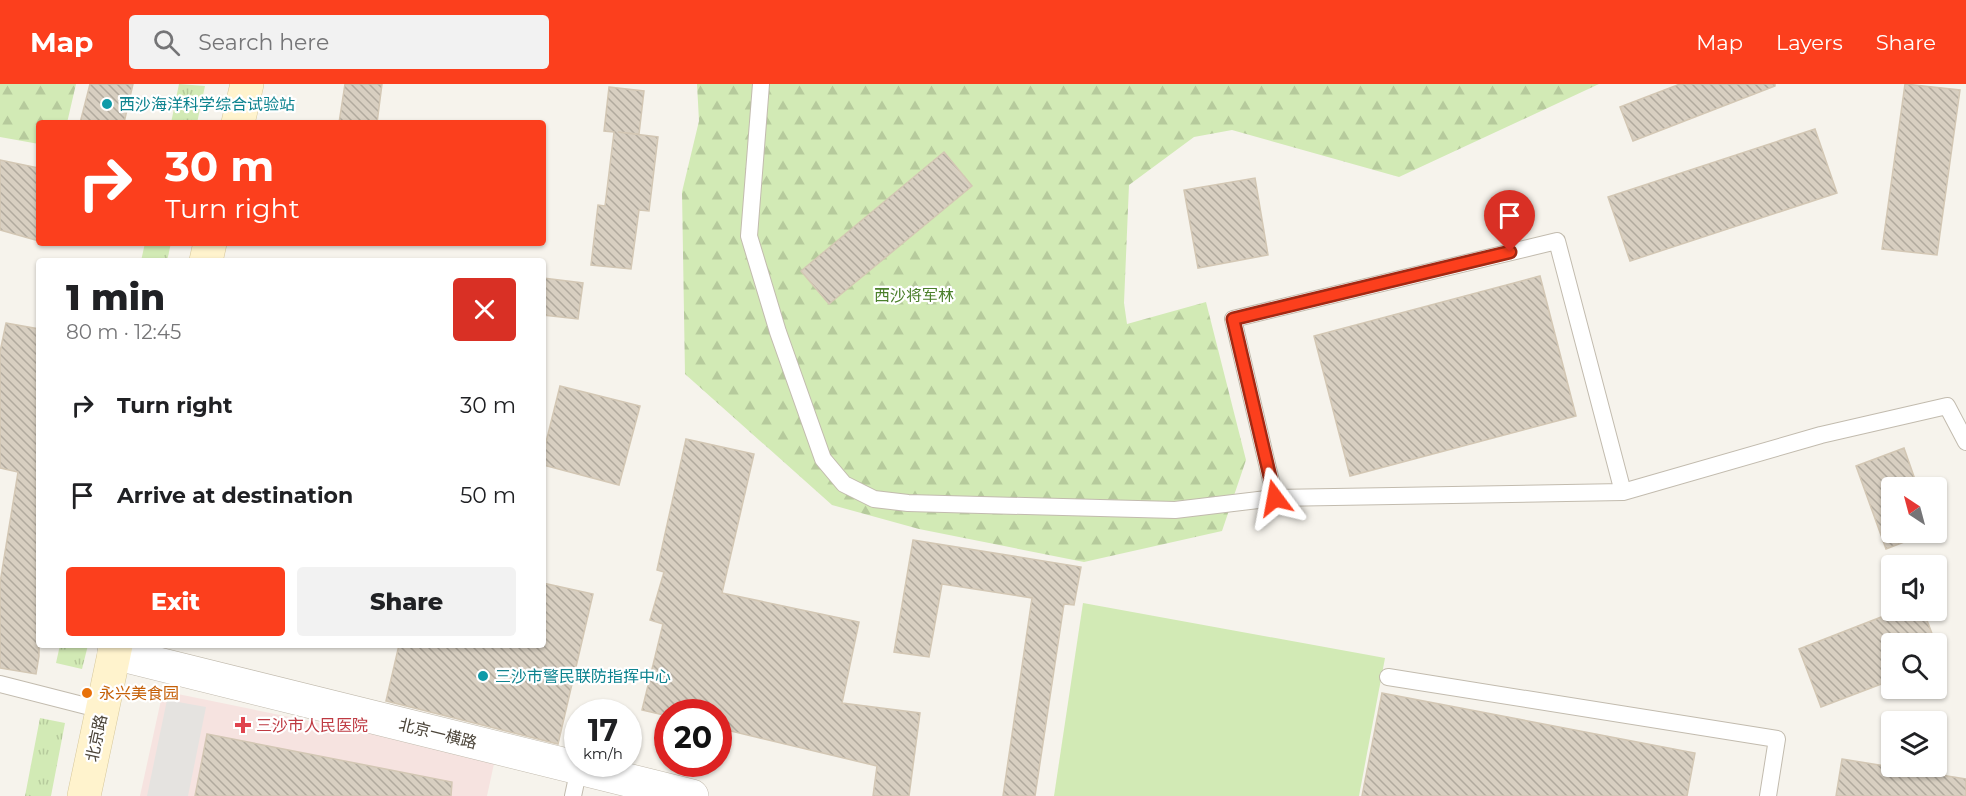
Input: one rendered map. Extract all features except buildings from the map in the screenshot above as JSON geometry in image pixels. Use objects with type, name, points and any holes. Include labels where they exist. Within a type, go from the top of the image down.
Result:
[{"type":"street","points":[[239,120],[247,84]]},
{"type":"street","name":"北京路","points":[[84,796],[115,649]]},
{"type":"street","name":"北京一横路","points":[[115,649],[576,782],[692,796]]},
{"type":"lane","points":[[761,84],[749,236],[778,332],[823,459],[844,484],[874,499],[931,504],[1174,510],[1275,498],[1623,492],[1821,435],[1947,406],[1966,442]]},
{"type":"lane","points":[[1275,498],[1233,319],[1557,241],[1623,492]]},
{"type":"lane","points":[[1388,677],[1777,740],[1768,796]]},
{"type":"lane","points":[[0,684],[102,710]]},
{"type":"shaded area","name":"三沙市人民医院","points":[[163,691],[495,759],[487,796],[140,796]]},
{"type":"shaded area","points":[[167,700],[206,707],[188,796],[147,796]]},
{"type":"green space","points":[[0,84],[76,84],[68,120],[36,120],[36,143],[0,137]]},
{"type":"green space","points":[[179,84],[205,86],[198,120],[172,120]]},
{"type":"green space","name":"西沙将军林","points":[[697,84],[1599,84],[1399,177],[1232,130],[1194,137],[1129,185],[1124,303],[1127,324],[1206,302],[1246,460],[1222,531],[1084,562],[919,529],[832,505],[685,374],[682,192],[699,121]]},
{"type":"green space","points":[[144,246],[170,246],[168,258],[142,258]]},
{"type":"green space","points":[[1083,603],[1385,658],[1359,796],[1054,796]]},
{"type":"green space","points":[[59,648],[87,648],[82,669],[56,663]]},
{"type":"green space","points":[[40,718],[65,723],[51,796],[25,796]]},
{"type":"place","name":"西沙海洋科学综合试验站","points":[[107,104]]},
{"type":"place","name":"三沙市警民联防指挥中心","points":[[483,676]]},
{"type":"place","name":"永兴美食园","points":[[87,693]]},
{"type":"place","name":"三沙市人民医院","points":[[243,725]]},
{"type":"route","points":[[1275,498],[1233,319],[1510,252]]}]
